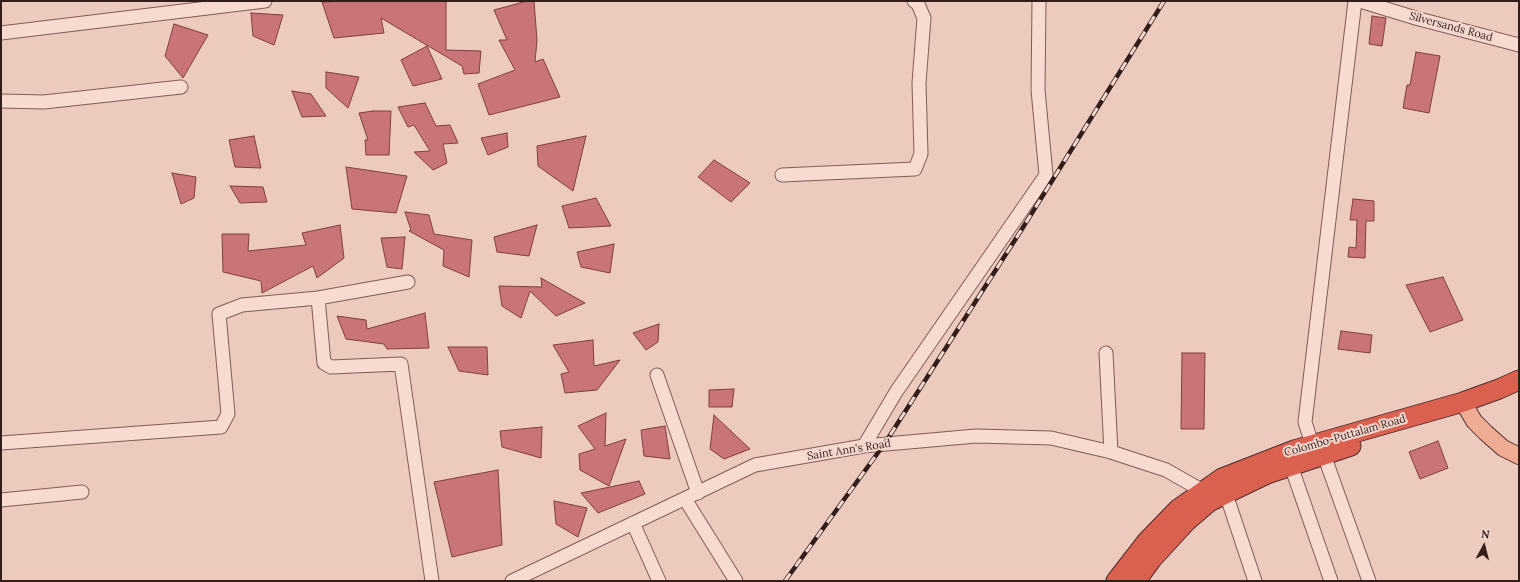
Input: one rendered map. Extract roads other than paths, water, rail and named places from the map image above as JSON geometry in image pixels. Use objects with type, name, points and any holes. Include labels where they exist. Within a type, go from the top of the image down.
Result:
[{"type":"highway","name":"Colombo-Puttalam Road","points":[[1465,405],[1519,380]]},
{"type":"highway","name":"Colombo-Puttalam Road","points":[[1136,581],[1152,559],[1187,521],[1214,495],[1222,478],[1247,468],[1318,449],[1519,390]]},
{"type":"highway","name":"Colombo-Puttalam Road","points":[[1116,581],[1152,536],[1178,509],[1291,466],[1318,449]]},
{"type":"main road","points":[[1465,405],[1474,421],[1486,434],[1503,448],[1519,456]]},
{"type":"street","points":[[1,33],[265,1]]},
{"type":"street","points":[[782,175],[914,168],[921,154],[919,83],[924,18],[918,4],[914,1]]},
{"type":"street","points":[[864,446],[896,392],[1046,175],[1038,90],[1039,1]]},
{"type":"street","points":[[1355,1],[1305,422],[1318,449],[1369,581]]},
{"type":"street","name":"Silversands Road","points":[[1360,1],[1401,7],[1519,41]]},
{"type":"street","points":[[1,101],[44,102],[181,87]]},
{"type":"street","points":[[1,443],[220,427],[228,414],[219,314],[242,305],[318,298],[408,282]]},
{"type":"street","points":[[318,298],[324,363],[331,367],[401,364],[432,581]]},
{"type":"street","points":[[1106,353],[1111,452]]},
{"type":"street","points":[[657,375],[698,493]]},
{"type":"street","name":"Saint Ann's Road","points":[[512,581],[755,465],[864,446],[976,436],[1051,438],[1111,452],[1166,470],[1214,495]]},
{"type":"street","points":[[1291,466],[1331,581]]},
{"type":"street","points":[[1,500],[82,492]]},
{"type":"street","points":[[1214,495],[1255,581]]},
{"type":"street","points":[[685,499],[736,581]]},
{"type":"street","points":[[633,524],[659,581]]},
{"type":"railway","points":[[785,581],[885,443],[1022,229],[1164,1]]}]
